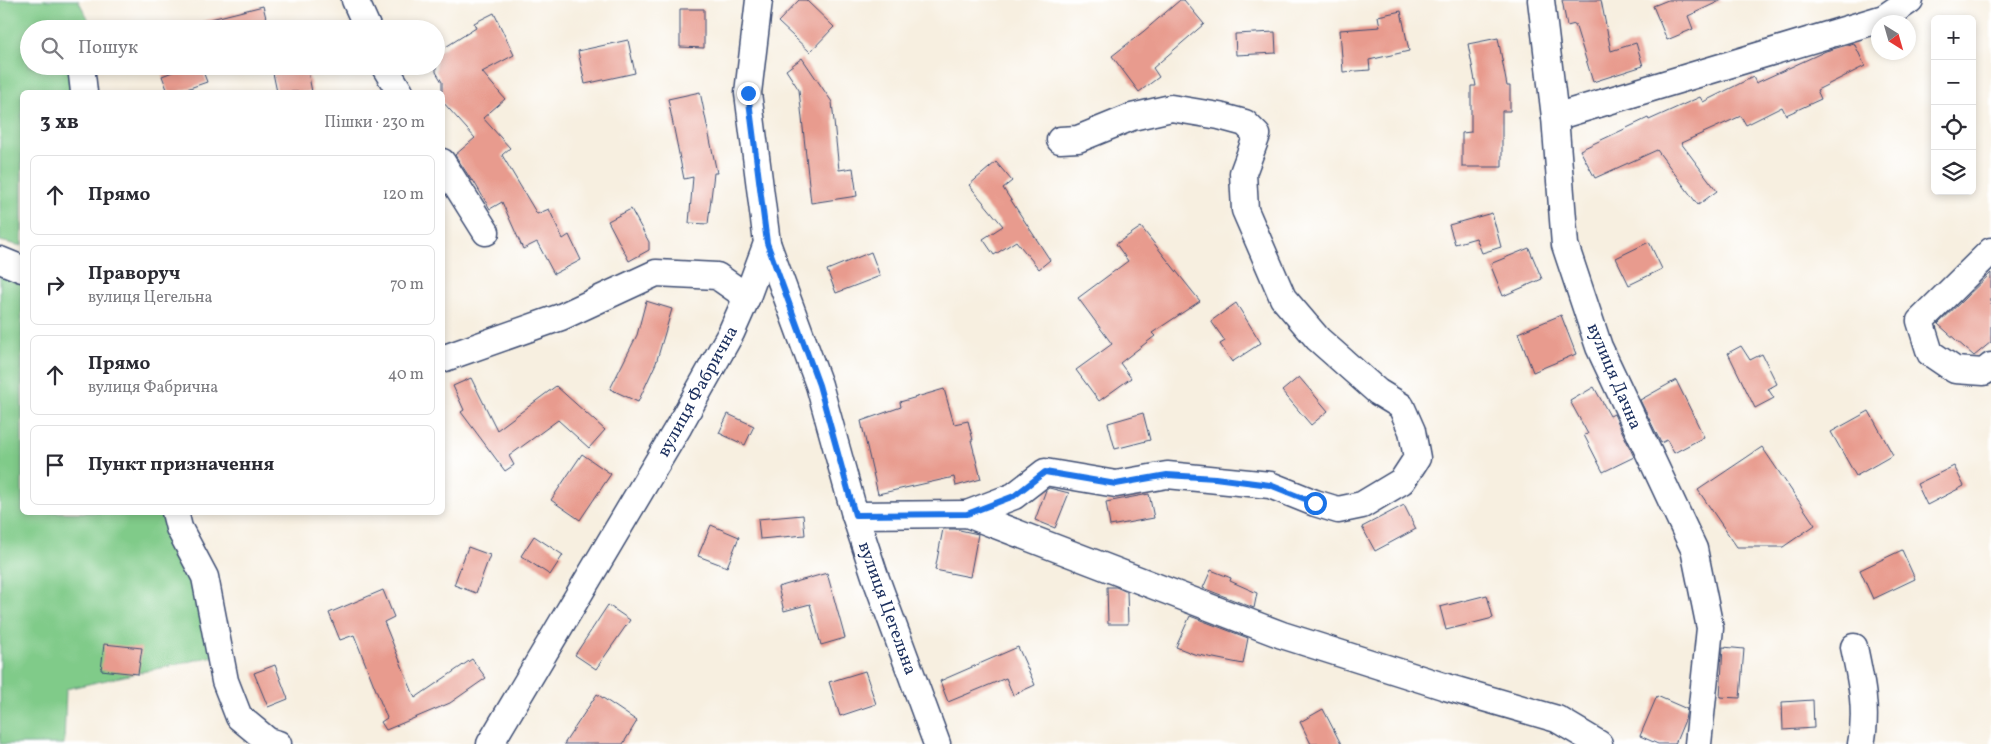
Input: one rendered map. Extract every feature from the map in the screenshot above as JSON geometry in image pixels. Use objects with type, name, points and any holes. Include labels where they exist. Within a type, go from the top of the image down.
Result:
[{"type":"street","points":[[355,0],[364,20]]},
{"type":"street","name":"вулиця Фабрична","points":[[490,744],[731,333],[767,243],[748,93],[758,0]]},
{"type":"street","name":"вулиця Дачна","points":[[1541,0],[1555,117],[1565,245],[1600,347],[1694,549],[1710,628],[1698,744]]},
{"type":"street","points":[[1555,117],[1884,18],[1910,0]]},
{"type":"street","points":[[82,75],[84,90]]},
{"type":"street","points":[[390,75],[399,90]]},
{"type":"street","points":[[855,515],[967,514],[1014,496],[1045,472],[1116,484],[1167,475],[1215,478],[1270,485],[1338,510],[1362,505],[1402,481],[1417,458],[1412,431],[1401,406],[1378,392],[1318,339],[1283,298],[1245,210],[1243,173],[1257,135],[1245,123],[1219,116],[1171,108],[1132,117],[1078,139],[1060,140]]},
{"type":"street","points":[[445,167],[486,232]]},
{"type":"street","name":"вулиця Цегельна","points":[[767,243],[819,385],[855,515],[875,576],[937,744]]},
{"type":"street","points":[[1991,251],[1920,321],[1930,353],[1955,370],[1984,372],[1991,366]]},
{"type":"street","points":[[0,260],[20,269]]},
{"type":"street","points":[[445,358],[561,317],[656,273],[717,276],[747,297]]},
{"type":"street","points":[[967,514],[1282,635],[1557,720],[1599,744]]},
{"type":"street","points":[[176,515],[179,528],[205,577],[225,681],[239,718],[268,741],[278,744]]},
{"type":"street","points":[[1854,647],[1864,698],[1864,730],[1861,744]]},
{"type":"green space","points":[[0,0],[78,0],[89,20],[20,20],[20,75],[93,75],[94,90],[20,90],[20,246],[0,241]]},
{"type":"green space","points":[[0,270],[20,274],[20,515],[174,515],[214,656],[66,689],[64,744],[0,744]]},
{"type":"building","points":[[799,0],[806,0],[834,27],[810,52],[778,22]]},
{"type":"building","points":[[1180,0],[1184,0],[1204,24],[1153,68],[1159,77],[1139,92],[1112,56]]},
{"type":"building","points":[[1562,0],[1601,0],[1611,51],[1636,43],[1643,66],[1593,82],[1575,24],[1567,26]]},
{"type":"building","points":[[1668,0],[1722,0],[1688,16],[1693,29],[1667,40],[1653,6]]},
{"type":"building","points":[[263,6],[266,20],[207,20]]},
{"type":"building","points":[[680,9],[704,9],[704,48],[680,47]]},
{"type":"building","points":[[1401,11],[1409,51],[1369,60],[1370,70],[1343,72],[1340,30],[1380,27],[1378,16]]},
{"type":"building","points":[[494,13],[514,55],[482,72],[505,99],[483,118],[510,148],[502,155],[537,214],[549,209],[563,239],[569,235],[581,260],[554,274],[537,242],[523,249],[502,202],[490,209],[473,180],[455,155],[475,138],[445,104],[445,90],[442,90],[442,82],[438,75],[445,75],[445,47],[476,28],[474,23]]},
{"type":"building","points":[[1275,32],[1276,53],[1236,55],[1235,34]]},
{"type":"building","points":[[1498,38],[1507,86],[1510,86],[1510,111],[1502,111],[1502,167],[1462,167],[1462,133],[1471,132],[1471,86],[1476,86],[1468,44]]},
{"type":"building","points":[[628,40],[635,73],[585,84],[578,51]]},
{"type":"building","points":[[1854,43],[1865,66],[1817,90],[1821,99],[1786,115],[1782,107],[1746,125],[1741,116],[1681,143],[1717,191],[1698,205],[1657,150],[1595,178],[1580,150],[1648,118],[1649,120],[1700,97],[1703,102],[1753,77],[1756,83],[1826,51]]},
{"type":"building","points":[[802,58],[832,102],[839,170],[853,168],[857,196],[811,203],[799,90],[786,70]]},
{"type":"building","points":[[204,75],[207,82],[184,90],[167,90],[162,76]]},
{"type":"building","points":[[273,75],[309,75],[312,90],[277,90]]},
{"type":"building","points":[[700,92],[717,173],[714,173],[708,224],[689,223],[693,177],[684,179],[668,99]]},
{"type":"building","points":[[996,162],[1012,181],[1003,188],[1050,260],[1039,269],[1016,241],[994,255],[983,239],[1003,226],[969,185]]},
{"type":"building","points":[[631,209],[649,242],[649,250],[629,261],[608,221]]},
{"type":"building","points":[[1492,213],[1501,247],[1482,253],[1476,238],[1455,244],[1449,225]]},
{"type":"building","points":[[1141,227],[1200,301],[1152,333],[1155,336],[1120,363],[1131,378],[1099,401],[1076,370],[1112,344],[1078,298],[1128,261],[1116,244]]},
{"type":"building","points":[[1649,242],[1662,269],[1629,285],[1616,258]]},
{"type":"building","points":[[1529,248],[1542,279],[1503,296],[1490,264]]},
{"type":"building","points":[[871,252],[880,276],[836,293],[827,270]]},
{"type":"building","points":[[1991,273],[1991,342],[1974,356],[1938,324]]},
{"type":"building","points":[[646,301],[672,309],[656,363],[638,402],[610,389],[637,335]]},
{"type":"building","points":[[1236,303],[1261,343],[1232,362],[1220,344],[1225,341],[1211,321]]},
{"type":"building","points":[[1561,315],[1576,354],[1533,372],[1518,333]]},
{"type":"building","points":[[1741,346],[1750,360],[1762,354],[1777,384],[1768,389],[1774,398],[1755,408],[1728,353]]},
{"type":"building","points":[[1299,377],[1328,411],[1311,425],[1282,391]]},
{"type":"building","points":[[471,378],[497,430],[556,386],[605,430],[589,448],[558,420],[509,456],[514,465],[505,471],[461,412],[464,410],[453,386]]},
{"type":"building","points":[[1676,380],[1704,437],[1674,453],[1667,440],[1661,443],[1640,400]]},
{"type":"building","points":[[1594,387],[1610,416],[1614,414],[1634,457],[1603,472],[1584,435],[1588,434],[1570,401]]},
{"type":"building","points":[[944,389],[954,424],[968,421],[981,479],[956,486],[954,477],[878,494],[861,421],[901,407],[900,402]]},
{"type":"building","points":[[1869,411],[1893,455],[1856,476],[1831,432]]},
{"type":"building","points":[[1143,413],[1150,440],[1115,449],[1108,423]]},
{"type":"building","points":[[728,414],[754,426],[745,445],[719,433]]},
{"type":"building","points":[[1762,447],[1815,525],[1783,547],[1737,547],[1698,490]]},
{"type":"building","points":[[582,454],[611,474],[580,520],[551,500]]},
{"type":"building","points":[[1954,466],[1964,486],[1927,505],[1917,484]]},
{"type":"building","points":[[1049,488],[1069,493],[1055,528],[1035,520],[1046,490]]},
{"type":"building","points":[[1149,494],[1154,518],[1110,526],[1106,502]]},
{"type":"building","points":[[1404,505],[1416,529],[1375,551],[1362,527]]},
{"type":"building","points":[[803,515],[805,535],[760,539],[758,519]]},
{"type":"building","points":[[711,525],[739,537],[727,567],[698,556]]},
{"type":"building","points":[[943,529],[955,529],[978,534],[970,577],[935,570]]},
{"type":"building","points":[[534,536],[563,555],[550,575],[521,556]]},
{"type":"building","points":[[468,547],[490,555],[476,593],[454,585]]},
{"type":"building","points":[[1902,550],[1915,579],[1873,599],[1860,570]]},
{"type":"building","points":[[1211,570],[1231,578],[1230,581],[1257,593],[1254,608],[1203,588]]},
{"type":"building","points":[[827,573],[845,638],[821,645],[810,604],[784,611],[778,587]]},
{"type":"building","points":[[1107,587],[1116,587],[1127,592],[1128,624],[1108,624]]},
{"type":"building","points":[[383,590],[394,617],[384,622],[415,698],[472,659],[486,678],[450,703],[386,730],[381,722],[387,718],[354,635],[340,640],[329,613]]},
{"type":"building","points":[[1487,595],[1493,618],[1446,630],[1440,607]]},
{"type":"building","points":[[608,605],[630,620],[596,669],[575,655]]},
{"type":"building","points":[[1190,616],[1248,638],[1243,664],[1194,654],[1176,647]]},
{"type":"building","points":[[104,644],[142,648],[138,674],[101,670]]},
{"type":"building","points":[[1018,647],[1035,685],[1013,695],[1006,678],[948,702],[940,681]]},
{"type":"building","points":[[1723,647],[1744,649],[1740,698],[1720,697]]},
{"type":"building","points":[[275,665],[288,699],[268,707],[254,673]]},
{"type":"building","points":[[865,671],[876,704],[840,716],[829,682]]},
{"type":"building","points":[[597,694],[637,721],[623,744],[564,744]]},
{"type":"building","points":[[1657,696],[1687,709],[1685,720],[1675,744],[1658,744],[1640,736]]},
{"type":"building","points":[[1813,700],[1814,728],[1783,730],[1782,702]]},
{"type":"building","points":[[1323,709],[1341,744],[1311,744],[1300,722]]},
{"type":"route","points":[[748,93],[767,243],[819,385],[855,515],[967,514],[1014,496],[1045,472],[1116,484],[1167,475],[1215,478],[1270,485],[1315,503]]}]
